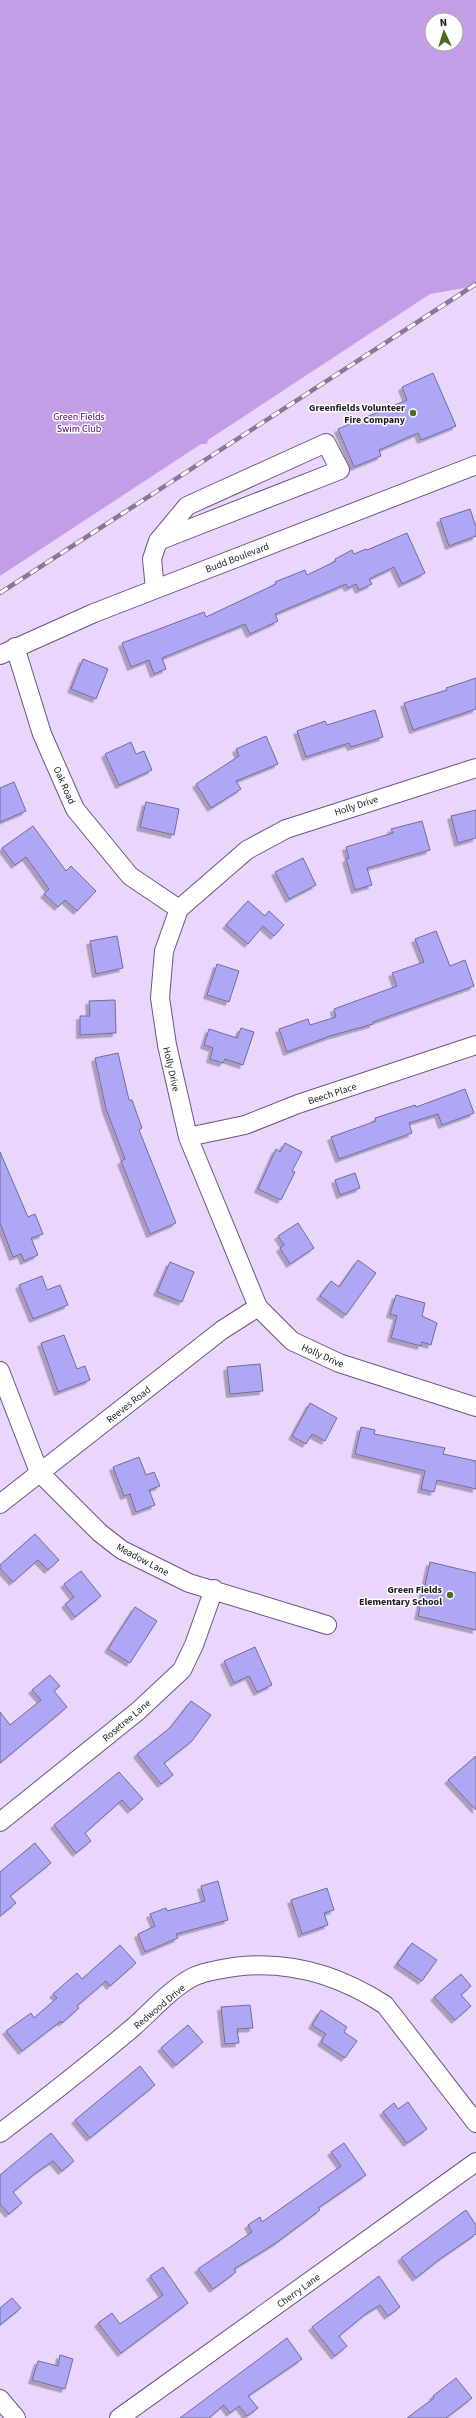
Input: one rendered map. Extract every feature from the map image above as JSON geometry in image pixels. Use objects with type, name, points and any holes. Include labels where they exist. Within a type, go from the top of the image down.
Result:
[{"type":"street","points":[[155,589],[152,558],[158,541],[187,506],[326,443],[340,470],[158,541]]},
{"type":"street","name":"Budd Boulevard","points":[[7,651],[155,589],[476,465]]},
{"type":"street","name":"Oak Road","points":[[7,651],[75,809],[130,876],[179,909]]},
{"type":"street","name":"Holly Drive","points":[[476,768],[286,829],[247,850],[179,909],[164,951],[160,998],[167,1045],[188,1137],[258,1307],[292,1341],[340,1363],[476,1407]]},
{"type":"street","name":"Beech Place","points":[[188,1137],[245,1125],[298,1104],[476,1044]]},
{"type":"street","name":"Reeves Road","points":[[0,1504],[222,1330],[258,1307]]},
{"type":"street","name":"Meadow Lane","points":[[0,1372],[39,1472],[100,1533],[122,1550],[189,1583],[214,1589],[327,1625]]},
{"type":"street","name":"Rosetree Lane","points":[[0,1822],[138,1711],[182,1670],[194,1645],[214,1589]]},
{"type":"street","name":"Redwood Drive","points":[[0,2133],[123,2036],[193,1977],[222,1968],[253,1965],[289,1966],[318,1972],[367,1994],[386,2005],[476,2123]]},
{"type":"street","name":"Cherry Lane","points":[[119,2418],[476,2162]]},
{"type":"street","points":[[0,2399],[16,2418]]},
{"type":"green space","name":"Green Fields Swim Club","points":[[0,0],[476,0],[476,286],[430,294],[208,440],[207,444],[201,444],[0,576]]},
{"type":"building","name":"Greenfields Volunteer Fire Company","points":[[433,373],[456,426],[421,440],[418,433],[379,450],[381,456],[354,467],[338,429],[407,400],[402,387]]},
{"type":"building","points":[[470,509],[476,527],[476,536],[449,546],[440,519]]},
{"type":"building","points":[[407,533],[425,573],[402,584],[394,567],[369,579],[372,584],[359,590],[356,584],[348,588],[346,584],[275,614],[278,621],[250,634],[245,624],[162,658],[166,669],[154,674],[149,660],[131,667],[122,643],[204,612],[206,617],[276,584],[275,582],[305,570],[307,575],[336,561],[335,559],[352,550],[354,554],[366,549],[367,550]]},
{"type":"building","points":[[83,659],[108,669],[96,699],[71,689]]},
{"type":"building","points":[[476,678],[476,709],[413,730],[404,703],[447,690],[446,688]]},
{"type":"building","points":[[375,710],[383,737],[351,747],[349,743],[306,757],[297,731],[325,721],[327,725]]},
{"type":"building","points":[[266,736],[278,764],[236,781],[241,789],[211,808],[196,784],[239,756],[236,749]]},
{"type":"building","points":[[131,742],[136,754],[144,751],[152,770],[119,785],[105,754]]},
{"type":"building","points":[[14,782],[26,811],[0,822],[0,788]]},
{"type":"building","points":[[146,802],[179,809],[174,835],[140,827]]},
{"type":"building","points":[[476,810],[476,838],[458,843],[451,816]]},
{"type":"building","points":[[422,821],[430,850],[367,868],[372,885],[355,890],[346,859],[349,858],[346,847],[393,833],[391,829]]},
{"type":"building","points":[[33,826],[66,871],[71,866],[96,891],[77,911],[65,900],[58,907],[44,894],[49,889],[26,857],[15,865],[2,848]]},
{"type":"building","points":[[303,858],[316,885],[289,899],[275,872]]},
{"type":"building","points":[[248,901],[265,916],[269,911],[284,925],[274,936],[263,926],[248,944],[226,925]]},
{"type":"building","points":[[436,931],[450,966],[465,960],[474,986],[373,1022],[373,1024],[330,1036],[287,1052],[279,1029],[308,1019],[310,1025],[336,1017],[334,1009],[397,986],[392,973],[424,962],[415,939]]},
{"type":"building","points":[[117,936],[123,968],[96,974],[90,941]]},
{"type":"building","points":[[217,964],[239,971],[229,1002],[207,995]]},
{"type":"building","points":[[115,1000],[116,1033],[80,1035],[80,1016],[90,1016],[89,1001]]},
{"type":"building","points":[[241,1028],[254,1032],[243,1065],[225,1059],[223,1063],[210,1059],[213,1048],[204,1045],[209,1029],[237,1038]]},
{"type":"building","points":[[118,1053],[129,1100],[132,1100],[142,1128],[139,1130],[176,1223],[150,1234],[121,1161],[125,1159],[106,1109],[95,1058]]},
{"type":"building","points":[[465,1089],[474,1113],[442,1125],[438,1114],[409,1123],[412,1133],[339,1159],[331,1137],[376,1121],[375,1118],[415,1105],[416,1107]]},
{"type":"building","points":[[285,1143],[302,1152],[292,1171],[295,1172],[281,1200],[258,1189],[276,1149],[280,1152]]},
{"type":"building","points":[[0,1152],[28,1217],[35,1214],[43,1234],[31,1238],[38,1255],[24,1261],[21,1254],[13,1257],[0,1223]]},
{"type":"building","points":[[355,1173],[360,1188],[340,1195],[335,1180]]},
{"type":"building","points":[[298,1223],[314,1248],[290,1264],[280,1248],[284,1245],[278,1236]]},
{"type":"building","points":[[358,1260],[376,1273],[346,1315],[320,1296],[331,1281],[339,1287]]},
{"type":"building","points":[[170,1262],[194,1272],[182,1302],[157,1292]]},
{"type":"building","points":[[42,1276],[47,1290],[60,1285],[68,1305],[33,1319],[19,1285]]},
{"type":"building","points":[[396,1295],[425,1303],[422,1316],[437,1323],[431,1345],[422,1342],[421,1346],[391,1338],[397,1316],[390,1314]]},
{"type":"building","points":[[64,1335],[77,1369],[85,1366],[90,1380],[58,1392],[41,1343]]},
{"type":"building","points":[[260,1364],[263,1391],[230,1394],[227,1367]]},
{"type":"building","points":[[310,1403],[337,1418],[325,1441],[312,1434],[306,1444],[292,1436]]},
{"type":"building","points":[[361,1427],[375,1430],[374,1434],[445,1448],[443,1454],[476,1461],[476,1489],[437,1480],[434,1492],[421,1489],[425,1471],[355,1454]]},
{"type":"building","points":[[139,1457],[146,1475],[154,1472],[160,1486],[149,1490],[155,1505],[136,1512],[130,1494],[124,1496],[113,1467]]},
{"type":"building","points":[[35,1534],[59,1560],[48,1570],[38,1560],[13,1582],[0,1568],[0,1565]]},
{"type":"building","name":"Green Fields Elementary School","points":[[430,1562],[476,1573],[476,1630],[418,1616]]},
{"type":"building","points":[[81,1571],[101,1596],[75,1617],[65,1604],[74,1597],[64,1584]]},
{"type":"building","points":[[135,1607],[157,1621],[130,1663],[108,1649]]},
{"type":"building","points":[[255,1647],[272,1685],[257,1692],[249,1676],[234,1683],[224,1661]]},
{"type":"building","points":[[50,1675],[60,1686],[54,1691],[67,1707],[0,1763],[0,1712],[10,1725],[41,1700],[32,1690]]},
{"type":"building","points":[[191,1701],[211,1715],[192,1741],[164,1763],[173,1775],[161,1784],[137,1754],[171,1727]]},
{"type":"building","points":[[476,1756],[476,1810],[448,1780]]},
{"type":"building","points":[[119,1772],[143,1799],[131,1810],[122,1800],[85,1833],[91,1841],[76,1853],[54,1825]]},
{"type":"building","points":[[35,1843],[51,1863],[10,1896],[16,1903],[0,1916],[0,1872]]},
{"type":"building","points":[[218,1881],[228,1920],[176,1934],[178,1938],[145,1952],[138,1934],[155,1926],[150,1914],[166,1908],[167,1911],[205,1901],[201,1886]]},
{"type":"building","points":[[327,1888],[334,1910],[324,1913],[328,1925],[302,1934],[291,1900]]},
{"type":"building","points":[[412,1943],[437,1960],[422,1981],[397,1964]]},
{"type":"building","points":[[120,1945],[136,1963],[110,1986],[106,1981],[77,2006],[79,2008],[62,2023],[61,2021],[22,2051],[6,2031],[31,2013],[34,2018],[57,1998],[53,1994],[77,1973],[82,1979]]},
{"type":"building","points":[[461,1974],[471,1986],[461,1995],[471,2006],[455,2020],[434,1997]]},
{"type":"building","points":[[250,2005],[253,2028],[237,2029],[239,2043],[225,2044],[221,2007]]},
{"type":"building","points":[[321,2010],[347,2027],[344,2032],[357,2041],[345,2058],[321,2042],[326,2034],[312,2025]]},
{"type":"building","points":[[188,2025],[203,2042],[176,2065],[161,2048]]},
{"type":"building","points":[[140,2066],[155,2085],[90,2138],[75,2120]]},
{"type":"building","points":[[408,2102],[427,2129],[407,2143],[383,2112],[394,2103],[398,2109]]},
{"type":"building","points":[[51,2133],[74,2161],[62,2171],[53,2161],[37,2172],[13,2192],[22,2203],[9,2214],[0,2204],[0,2175]]},
{"type":"building","points":[[344,2143],[366,2175],[318,2208],[320,2210],[276,2243],[234,2269],[236,2272],[213,2289],[198,2269],[252,2232],[248,2225],[260,2217],[262,2222],[341,2166],[331,2152]]},
{"type":"building","points":[[466,2210],[476,2225],[476,2234],[416,2278],[401,2258]]},
{"type":"building","points":[[163,2267],[188,2303],[121,2353],[98,2323],[112,2313],[120,2324],[163,2295],[150,2276]]},
{"type":"building","points":[[379,2276],[400,2307],[388,2316],[380,2305],[367,2313],[339,2336],[347,2346],[335,2356],[312,2327]]},
{"type":"building","points":[[12,2298],[21,2308],[0,2325],[0,2308]]},
{"type":"building","points":[[287,2338],[302,2359],[248,2396],[258,2408],[247,2416],[239,2406],[230,2413],[224,2405],[209,2418],[180,2418]]},
{"type":"building","points":[[60,2355],[73,2359],[65,2389],[32,2380],[38,2361],[58,2366]]},
{"type":"building","points":[[456,2378],[472,2398],[446,2418],[407,2418],[434,2398],[433,2396]]},
{"type":"railway","points":[[0,593],[476,284]]},
{"type":"place","name":"Greenfields Volunteer Fire Company","points":[[413,413]]},
{"type":"place","name":"Green Fields Elementary School","points":[[450,1595]]}]
